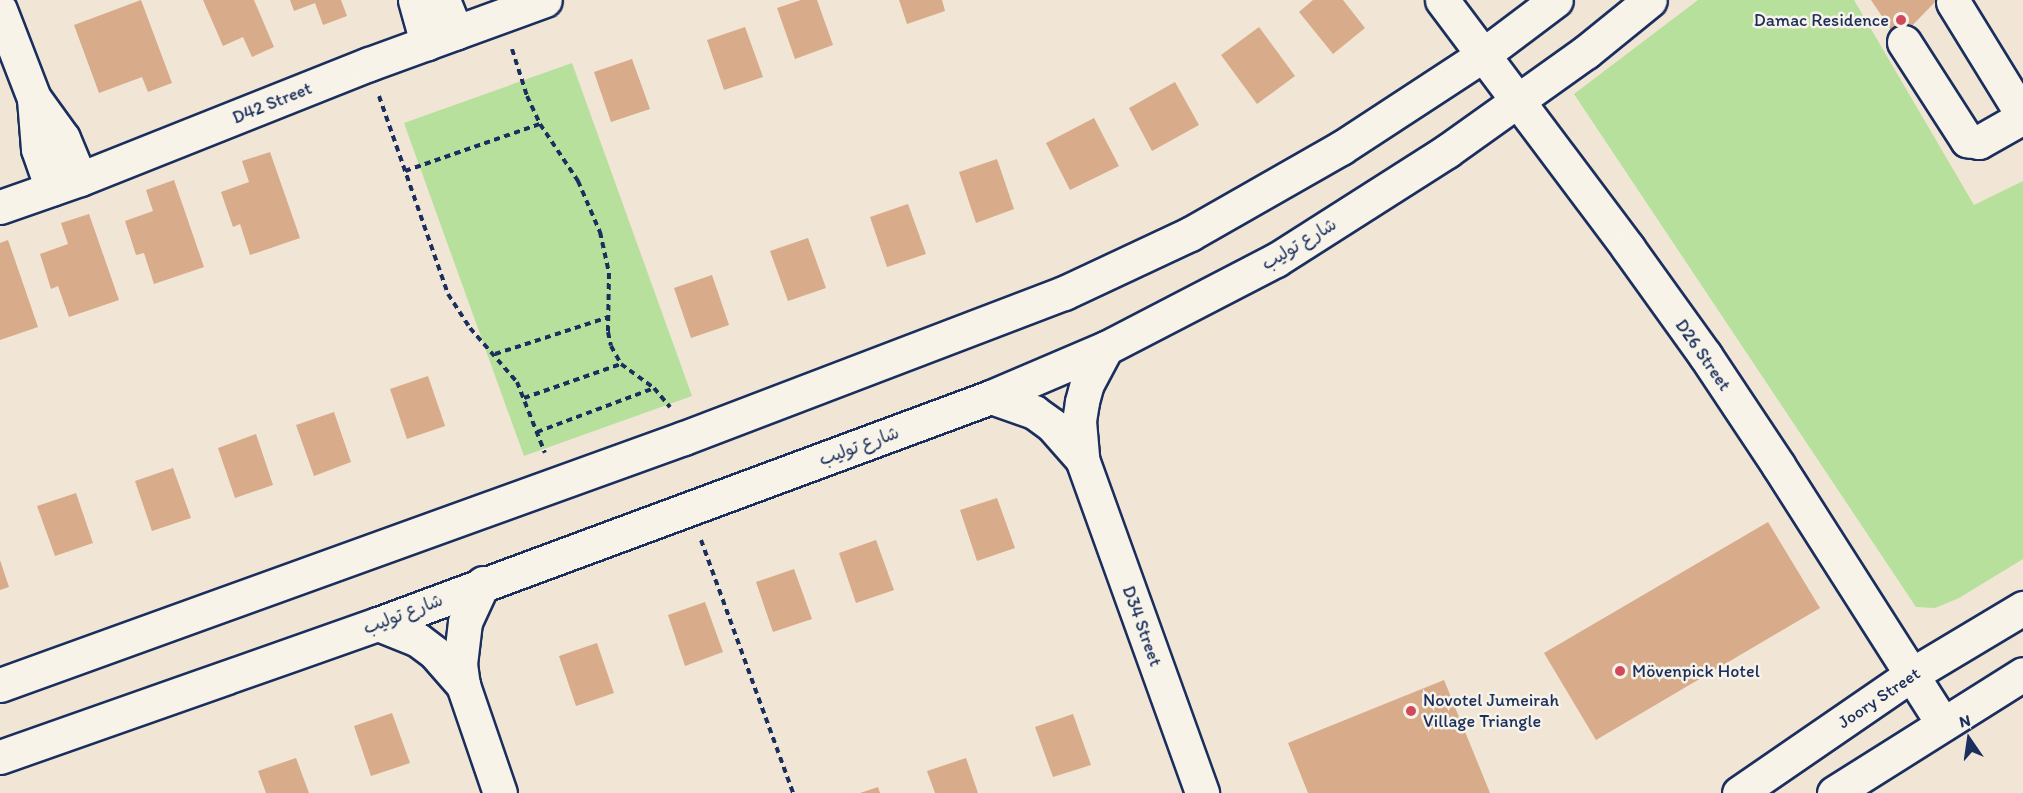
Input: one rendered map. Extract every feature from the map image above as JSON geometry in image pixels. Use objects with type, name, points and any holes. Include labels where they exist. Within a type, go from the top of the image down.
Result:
[{"type":"street","points":[[415,0],[442,38]]},
{"type":"street","points":[[442,0],[442,38]]},
{"type":"street","name":"D42 Street","points":[[0,207],[66,184],[369,64],[545,0]]},
{"type":"street","name":"D26 Street","points":[[1442,0],[1705,356],[1778,465],[1943,724]]},
{"type":"street","points":[[0,685],[684,438],[1000,319],[1128,265],[1251,202],[1411,105],[1556,0]]},
{"type":"street","name":"شارع توليب","points":[[0,757],[378,624],[991,397],[1106,348],[1276,260],[1518,102],[1586,52],[1650,0]]},
{"type":"street","points":[[1904,42],[1967,140],[1979,142],[2023,117],[1953,2]]},
{"type":"street","points":[[0,10],[34,98],[38,149],[66,184]]},
{"type":"street","name":"D34 Street","points":[[1106,348],[1087,383],[1082,402],[1078,421],[1082,459],[1202,793]]},
{"type":"street","name":"D34 Street","points":[[991,397],[1013,403],[1043,418],[1068,441],[1082,459]]},
{"type":"street","points":[[483,584],[472,602],[460,643],[463,685],[500,793]]},
{"type":"street","name":"Joory Street","points":[[1739,793],[1911,675],[2023,608]]},
{"type":"street","points":[[378,624],[418,640],[435,653],[463,685]]},
{"type":"street","points":[[1834,793],[2023,674]]},
{"type":"path","points":[[501,16],[540,124],[578,181],[600,232],[609,273],[611,346],[621,364],[654,388],[671,408],[684,438]]},
{"type":"path","points":[[369,64],[448,294],[470,328],[495,354],[516,382],[555,483]]},
{"type":"path","points":[[405,171],[540,124]]},
{"type":"path","points":[[495,354],[609,317]]},
{"type":"path","points":[[524,398],[621,364]]},
{"type":"path","points":[[537,432],[654,388]]},
{"type":"path","points":[[690,508],[793,793]]},
{"type":"green space","points":[[1698,0],[1854,0],[1974,205],[2023,181],[2023,559],[1959,598],[1935,608],[1916,607],[1574,94]]},
{"type":"green space","points":[[572,63],[692,396],[524,456],[404,123]]},
{"type":"building","points":[[141,0],[172,83],[148,92],[142,77],[99,93],[74,25]]},
{"type":"building","points":[[203,0],[254,0],[274,47],[252,57],[243,37],[223,46]]},
{"type":"building","points":[[290,0],[341,0],[347,16],[323,25],[315,3],[294,11]]},
{"type":"building","points":[[801,0],[817,0],[833,45],[795,59],[777,8]]},
{"type":"building","points":[[899,0],[942,0],[945,11],[907,24]]},
{"type":"building","points":[[1313,0],[1343,0],[1365,28],[1333,54],[1299,12]]},
{"type":"building","name":"Damac Residence","points":[[1871,0],[1937,0],[1898,40]]},
{"type":"building","points":[[745,27],[763,77],[724,90],[707,40]]},
{"type":"building","points":[[1259,27],[1295,76],[1257,104],[1221,55]]},
{"type":"building","points":[[632,59],[650,109],[611,122],[594,72]]},
{"type":"building","points":[[1175,82],[1199,125],[1152,151],[1129,108]]},
{"type":"building","points":[[1094,118],[1119,166],[1070,190],[1046,143]]},
{"type":"building","points":[[270,152],[300,238],[250,255],[240,224],[233,227],[221,192],[249,182],[242,161]]},
{"type":"building","points":[[997,159],[1014,209],[976,223],[959,172]]},
{"type":"building","points":[[174,180],[204,267],[154,284],[144,253],[136,255],[125,221],[153,211],[146,190]]},
{"type":"building","points":[[908,204],[926,254],[887,267],[870,217]]},
{"type":"building","points":[[89,214],[119,300],[69,317],[58,286],[51,289],[40,254],[68,244],[61,223]]},
{"type":"building","points":[[808,238],[826,288],[788,301],[770,251]]},
{"type":"building","points":[[8,240],[38,327],[0,340],[0,243]]},
{"type":"building","points":[[712,275],[729,325],[691,338],[674,288]]},
{"type":"building","points":[[428,376],[445,426],[407,439],[390,389]]},
{"type":"building","points":[[334,412],[351,462],[314,476],[296,425]]},
{"type":"building","points":[[256,434],[273,485],[235,498],[218,448]]},
{"type":"building","points":[[173,468],[191,518],[152,531],[135,481]]},
{"type":"building","points":[[76,493],[93,543],[55,556],[37,506]]},
{"type":"building","points":[[997,498],[1015,548],[977,561],[960,510]]},
{"type":"building","points":[[1768,522],[1820,608],[1596,740],[1544,653]]},
{"type":"building","points":[[876,540],[894,590],[856,603],[839,553]]},
{"type":"building","points":[[0,560],[9,587],[0,590]]},
{"type":"building","points":[[794,569],[812,619],[773,632],[756,582]]},
{"type":"building","points":[[705,602],[723,652],[685,666],[668,615]]},
{"type":"building","points":[[597,643],[614,693],[576,706],[559,656]]},
{"type":"building","name":"Novotel Jumeirah Village Triangle","points":[[1444,680],[1490,793],[1308,793],[1288,743]]},
{"type":"building","points":[[392,713],[410,763],[371,776],[354,726]]},
{"type":"building","points":[[1073,714],[1091,765],[1053,777],[1035,727]]},
{"type":"building","points":[[296,758],[309,793],[266,793],[258,771]]},
{"type":"building","points":[[966,758],[978,793],[935,793],[927,771]]},
{"type":"building","points":[[878,787],[880,793],[860,793]]},
{"type":"place","name":"Damac Residence","points":[[1901,20]]},
{"type":"place","name":"Mövenpick Hotel","points":[[1620,671]]},
{"type":"place","name":"Novotel Jumeirah Village Triangle","points":[[1411,711]]}]
